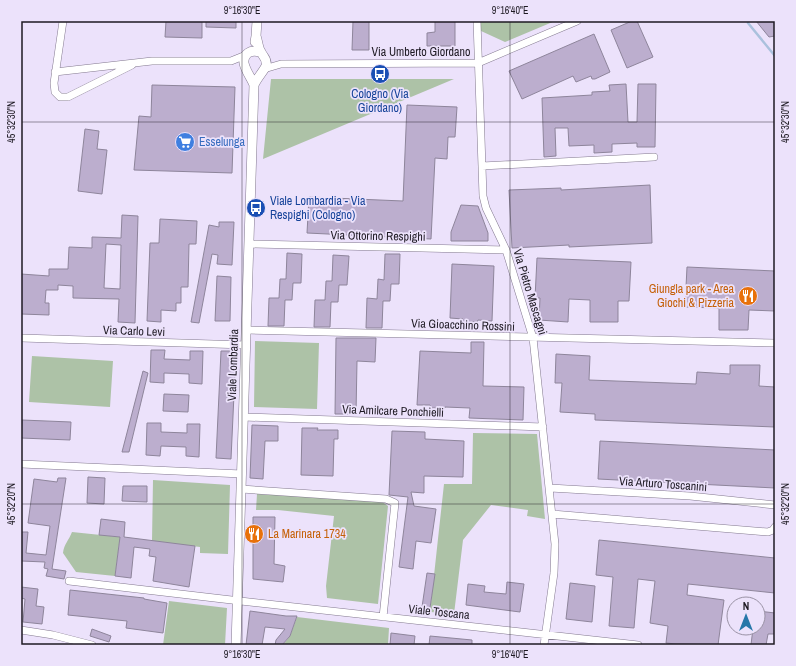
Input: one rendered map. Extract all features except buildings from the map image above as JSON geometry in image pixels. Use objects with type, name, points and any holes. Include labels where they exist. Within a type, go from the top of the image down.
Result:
[{"type":"street","points":[[63,21],[54,83],[55,92],[60,97],[68,97],[136,63]]},
{"type":"street","name":"Viale Lombardia","points":[[236,645],[254,85],[266,65],[256,54],[257,21]]},
{"type":"street","name":"Via Pietro Mascagni","points":[[477,21],[484,196],[486,208],[506,250],[533,338],[550,488],[555,544],[554,573],[544,645]]},
{"type":"street","name":"Via Umberto Giordano","points":[[263,69],[281,64],[478,63],[577,21]]},
{"type":"street","points":[[56,72],[152,61],[231,61],[256,54]]},
{"type":"street","name":"Viale Lombardia","points":[[254,85],[243,60],[256,54]]},
{"type":"street","name":"Via Umberto Giordano","points":[[256,54],[281,64]]},
{"type":"street","points":[[231,61],[256,73],[263,69]]},
{"type":"street","points":[[482,166],[654,157]]},
{"type":"street","name":"Via Ottorino Respighi","points":[[249,244],[506,250]]},
{"type":"street","name":"Via Gioacchino Rossini","points":[[246,330],[775,343]]},
{"type":"street","name":"Via Carlo Levi","points":[[21,338],[246,345]]},
{"type":"street","name":"Via Amilcare Ponchielli","points":[[244,417],[543,427]]},
{"type":"street","points":[[21,464],[242,474]]},
{"type":"street","name":"Via Arturo Toscanini","points":[[550,488],[690,496],[775,505]]},
{"type":"street","points":[[241,489],[386,498],[395,503],[383,617]]},
{"type":"street","points":[[552,514],[768,532],[773,530],[775,527]]},
{"type":"street","name":"Viale Toscana","points":[[69,581],[638,645]]},
{"type":"street","points":[[21,630],[41,633],[90,645]]},
{"type":"green space","points":[[481,21],[555,21],[505,42],[481,31]]},
{"type":"green space","points":[[271,79],[454,79],[263,159]]},
{"type":"green space","points":[[255,341],[319,343],[317,409],[254,407]]},
{"type":"green space","points":[[32,356],[113,361],[110,407],[29,402]]},
{"type":"green space","points":[[473,433],[537,434],[545,519],[527,516],[528,510],[491,505],[463,540],[454,614],[430,612],[444,484],[472,484]]},
{"type":"green space","points":[[153,480],[230,485],[228,554],[200,553],[200,547],[152,541]]},
{"type":"green space","points":[[257,494],[380,500],[388,506],[378,604],[327,598],[326,586],[334,516],[278,510],[256,510]]},
{"type":"green space","points":[[72,532],[120,537],[115,576],[76,572],[63,553],[64,547]]},
{"type":"green space","points":[[169,601],[227,608],[225,645],[163,645]]},
{"type":"green space","points":[[297,617],[389,628],[388,645],[283,645],[290,636]]},
{"type":"waterway","points":[[748,23],[775,56]]},
{"type":"place","name":"Cologno (Via Giordano)","points":[[380,74]]},
{"type":"place","name":"Esselunga","points":[[185,142]]},
{"type":"place","name":"Viale Lombardia - Via Respighi (Cologno)","points":[[256,208]]},
{"type":"place","name":"Giungla park - Area Giochi & Pizzeria","points":[[748,296]]},
{"type":"place","name":"La Marinara 1734","points":[[254,534]]}]
